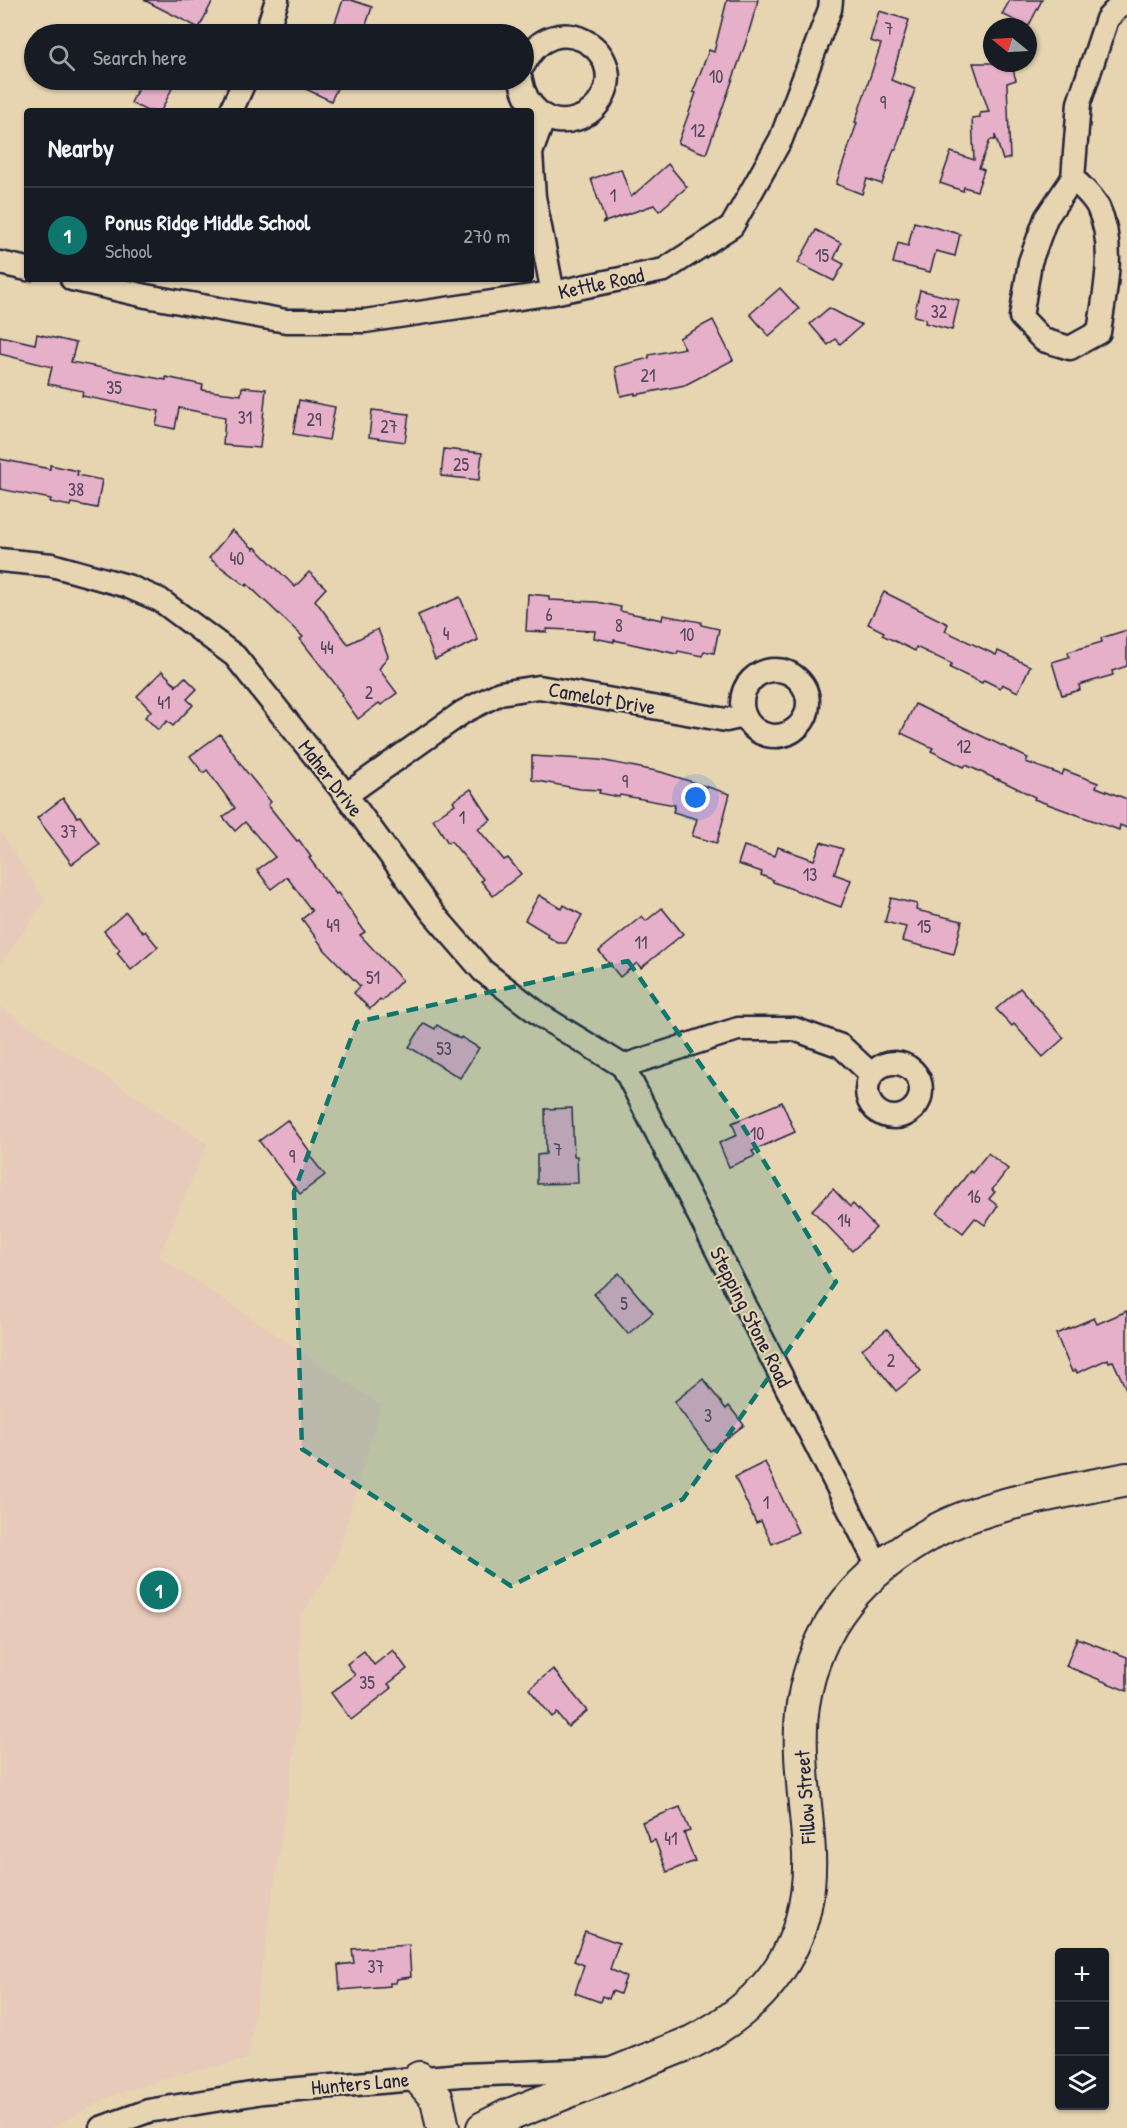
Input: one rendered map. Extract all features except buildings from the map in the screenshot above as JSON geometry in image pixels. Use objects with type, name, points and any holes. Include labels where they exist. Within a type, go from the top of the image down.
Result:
[{"type":"street","points":[[269,24],[277,0]]},
{"type":"street","name":"Kettle Road","points":[[101,282],[150,287],[286,321],[365,321],[553,293],[664,270],[732,226],[781,139],[830,9],[831,0]]},
{"type":"street","points":[[1073,178],[1098,205],[1108,237],[1106,289],[1099,332],[1070,348],[1043,340],[1021,317],[1030,262],[1046,218],[1073,178],[1079,103],[1107,19],[1125,0]]},
{"type":"street","points":[[534,48],[541,42],[555,36],[570,35],[585,40],[596,49],[604,62],[608,77],[605,92],[598,105],[587,115],[573,121],[558,121],[544,117],[534,110]]},
{"type":"street","points":[[232,108],[240,90]]},
{"type":"street","points":[[523,90],[532,108]]},
{"type":"street","points":[[534,145],[544,117]]},
{"type":"street","points":[[534,197],[553,293]]},
{"type":"street","points":[[0,263],[24,268]]},
{"type":"street","name":"Maher Drive","points":[[0,560],[52,565],[127,585],[160,600],[235,656],[346,795],[432,912],[483,971],[543,1017],[622,1066]]},
{"type":"street","name":"Camelot Drive","points":[[346,795],[463,712],[500,693],[539,687],[726,720],[744,716]]},
{"type":"street","points":[[622,1066],[738,1029],[794,1029],[841,1046],[872,1074]]},
{"type":"street","name":"Stepping Stone Road","points":[[622,1066],[879,1568]]},
{"type":"street","name":"Fillow Street","points":[[483,2128],[717,2030],[741,2013],[774,1977],[790,1951],[803,1917],[808,1878],[809,1854],[801,1737],[803,1707],[809,1677],[819,1647],[834,1619],[852,1595],[879,1568],[936,1531],[977,1514],[1023,1501],[1127,1479]]},
{"type":"street","name":"Hunters Lane","points":[[101,2128],[148,2111],[263,2092],[461,2074],[624,2069]]},
{"type":"street","points":[[419,2078],[437,2099],[444,2128]]},
{"type":"highlighted area","points":[[628,961],[740,1121],[836,1282],[683,1499],[511,1586],[302,1449],[294,1192],[357,1022]]},
{"type":"shaded area","points":[[0,831],[45,901],[0,965]]},
{"type":"shaded area","points":[[0,1007],[207,1144],[159,1256],[381,1405],[335,1563],[300,1617],[299,1720],[248,2059],[185,2073],[113,2095],[51,2128],[0,2128]]},
{"type":"place","name":"Ponus Ridge Middle School","points":[[159,1590]]}]
